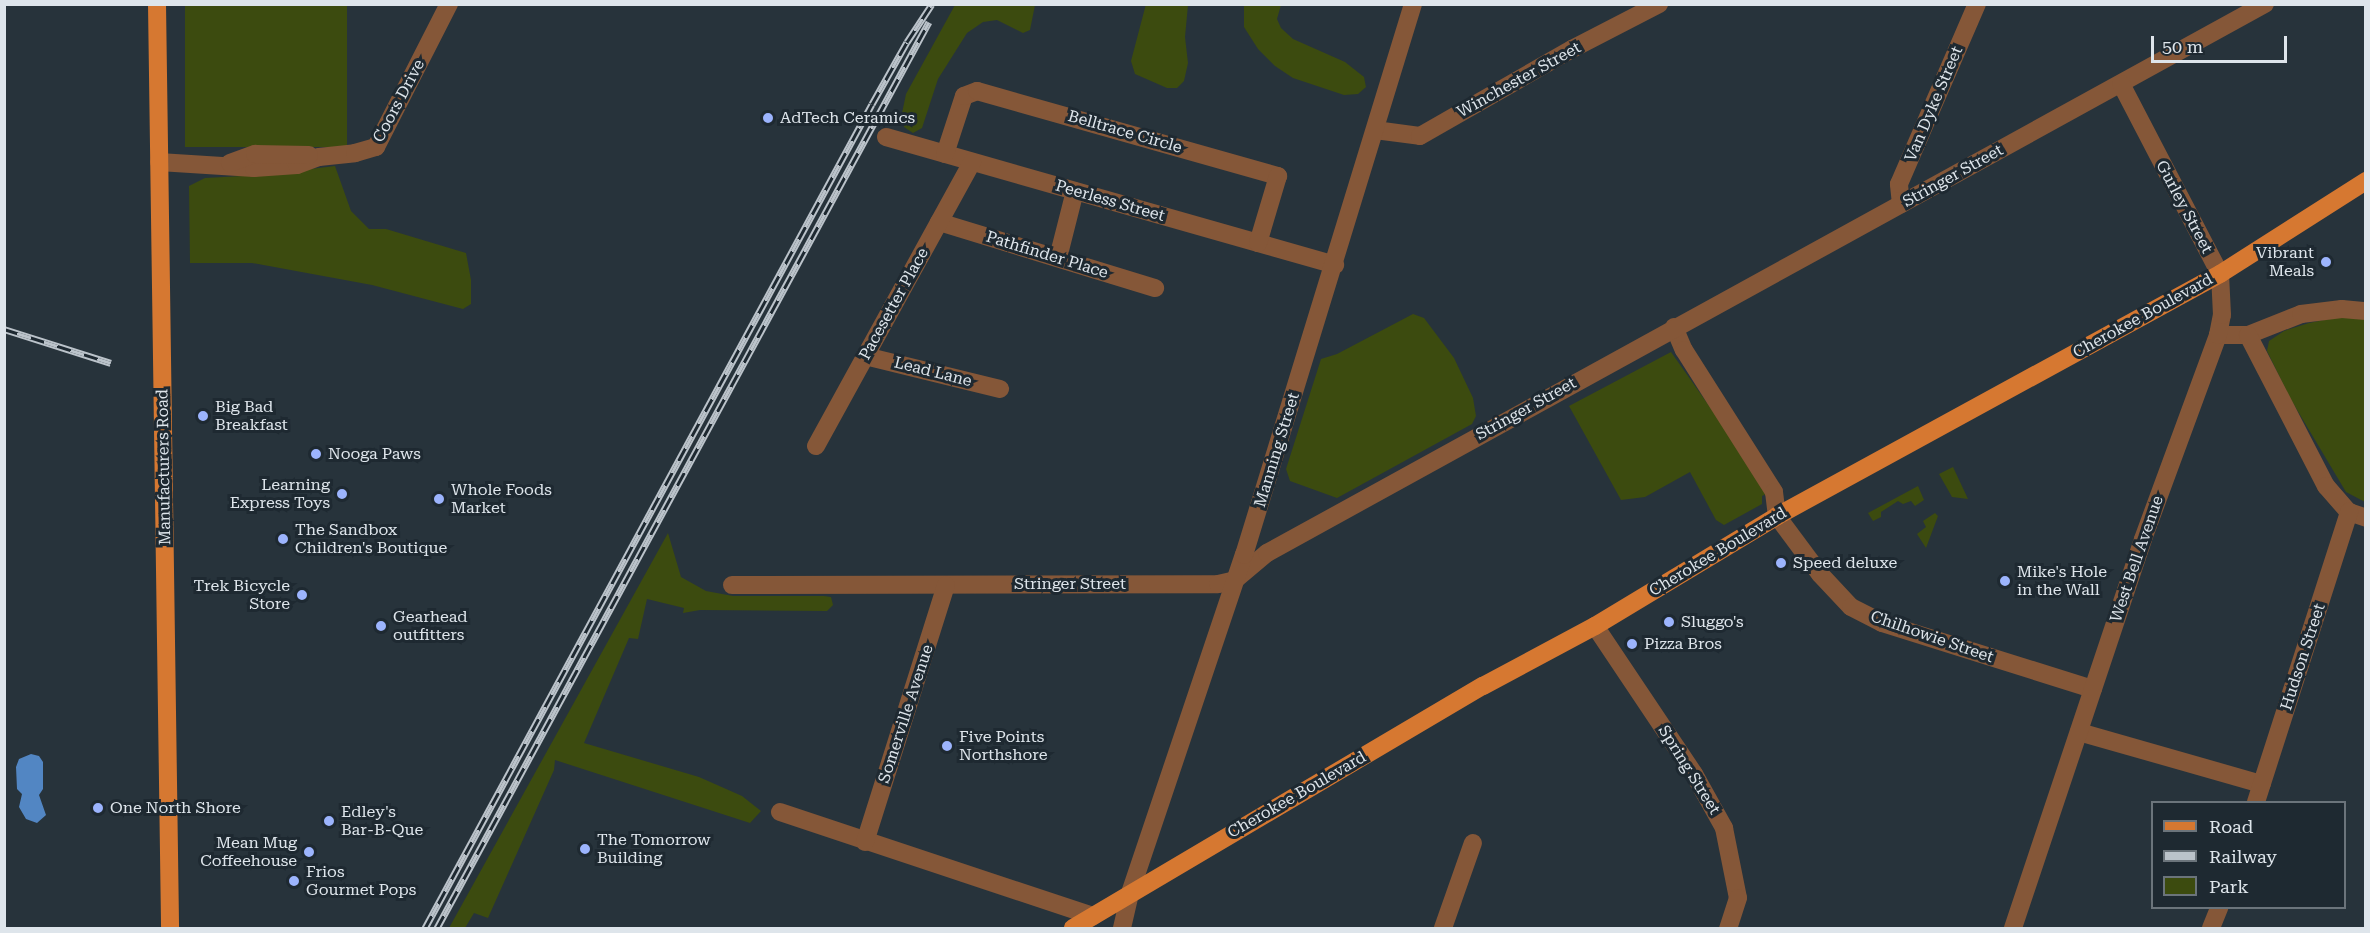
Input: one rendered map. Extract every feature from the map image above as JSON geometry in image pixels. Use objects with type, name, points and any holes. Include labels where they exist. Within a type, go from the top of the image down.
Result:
[{"type":"main road","name":"Manufacturers Road","points":[[157,4],[170,928]]},
{"type":"main road","name":"Cherokee Boulevard","points":[[1073,928],[1483,686],[1595,626],[1777,516],[2220,274],[2366,181]]},
{"type":"street","name":"Coors Drive","points":[[159,162],[254,168],[297,165],[319,157],[355,153],[376,147],[450,4]]},
{"type":"street","name":"Manning Street","points":[[1122,928],[1130,893],[1235,580],[1335,265],[1413,4]]},
{"type":"street","name":"Winchester Street","points":[[1375,130],[1420,136],[1572,49],[1659,4]]},
{"type":"street","name":"Van Dyke Street","points":[[1901,204],[1899,184],[1977,4]]},
{"type":"street","name":"Stringer Street","points":[[732,585],[1218,584],[1235,580],[1267,553],[1674,327],[2265,4]]},
{"type":"street","name":"Gurley Street","points":[[2121,84],[2220,274],[2222,315],[2218,335]]},
{"type":"street","name":"Belltrace Circle","points":[[945,154],[963,96],[977,91],[1278,176],[1258,243]]},
{"type":"street","name":"Peerless Street","points":[[886,137],[1335,265]]},
{"type":"street","name":"Pacesetter Place","points":[[816,446],[972,162]]},
{"type":"street","points":[[1058,258],[1075,191]]},
{"type":"street","name":"Pathfinder Place","points":[[939,222],[1155,288]]},
{"type":"street","points":[[2218,335],[2248,335],[2301,314],[2342,309],[2366,311]]},
{"type":"street","name":"Chilhowie Street","points":[[1674,327],[1684,350],[1774,492],[1777,516],[1820,574],[1851,606],[1882,623],[2093,688]]},
{"type":"street","name":"West Bell Avenue","points":[[2013,928],[2143,539],[2218,335]]},
{"type":"street","points":[[2248,335],[2326,486],[2357,515]]},
{"type":"street","name":"Lead Lane","points":[[865,356],[1000,388]]},
{"type":"street","name":"Hudson Street","points":[[2256,801],[2357,515]]},
{"type":"street","name":"Somerville Avenue","points":[[865,842],[946,585]]},
{"type":"street","name":"Spring Street","points":[[1595,626],[1694,774],[1724,828],[1738,898],[1728,928]]},
{"type":"street","points":[[2079,732],[2262,784]]},
{"type":"street","points":[[780,812],[1093,916]]},
{"type":"street","points":[[1443,928],[1473,843]]},
{"type":"street","points":[[2211,928],[2219,909]]},
{"type":"green space","points":[[1146,4],[1188,5],[1185,37],[1188,63],[1184,81],[1177,88],[1167,88],[1135,74],[1131,61]]},
{"type":"green space","points":[[185,5],[347,5],[347,147],[185,147]]},
{"type":"green space","points":[[955,5],[1035,5],[1030,30],[1023,33],[997,20],[983,22],[967,33],[938,79],[922,128],[913,133],[904,127],[901,118],[906,94]]},
{"type":"green space","points":[[1244,5],[1281,5],[1277,19],[1281,28],[1293,39],[1345,62],[1364,77],[1366,87],[1358,94],[1344,95],[1293,78],[1275,66],[1258,49],[1244,27]]},
{"type":"green space","points":[[335,166],[351,211],[369,229],[386,229],[466,253],[471,280],[471,304],[463,309],[372,285],[252,263],[190,263],[189,186],[205,178],[261,175]]},
{"type":"green space","points":[[1413,314],[1424,318],[1454,358],[1473,398],[1476,416],[1472,424],[1337,498],[1290,481],[1286,469],[1321,359],[1337,354]]},
{"type":"green space","points":[[2344,316],[2365,317],[2365,502],[2346,492],[2290,398],[2267,351],[2269,341],[2284,331]]},
{"type":"green space","points":[[1671,352],[1770,492],[1762,496],[1762,504],[1724,525],[1716,520],[1690,472],[1645,497],[1621,500],[1569,406]]},
{"type":"green space","points":[[1953,467],[1968,499],[1952,497],[1939,474]]},
{"type":"green space","points":[[1918,486],[1924,500],[1915,506],[1911,501],[1903,504],[1898,501],[1881,512],[1881,517],[1873,521],[1868,513]]},
{"type":"green space","points":[[1935,513],[1938,516],[1926,548],[1917,534],[1926,527],[1923,521]]},
{"type":"green space","points":[[668,533],[681,577],[706,591],[733,596],[824,596],[831,597],[833,605],[827,611],[700,610],[683,613],[684,608],[647,599],[638,639],[629,638],[584,743],[699,777],[742,796],[761,811],[750,823],[555,760],[554,770],[488,918],[474,913],[465,928],[449,928]]},
{"type":"water","points":[[31,754],[39,756],[43,762],[43,789],[39,795],[46,815],[37,823],[26,819],[19,807],[22,794],[17,789],[16,767],[19,759]]},
{"type":"railway","points":[[425,928],[872,104],[907,42],[932,4]]},
{"type":"railway","points":[[437,928],[929,22]]},
{"type":"railway","points":[[4,329],[111,363]]},
{"type":"place","name":"AdTech Ceramics","points":[[768,118]]},
{"type":"place","name":"Vibrant Meals","points":[[2326,262]]},
{"type":"place","name":"Big Bad Breakfast","points":[[203,416]]},
{"type":"place","name":"Nooga Paws","points":[[316,454]]},
{"type":"place","name":"Learning Express Toys","points":[[342,494]]},
{"type":"place","name":"Whole Foods Market","points":[[439,499]]},
{"type":"place","name":"The Sandbox Children's Boutique","points":[[283,539]]},
{"type":"place","name":"Speed deluxe","points":[[1781,563]]},
{"type":"place","name":"Mike's Hole in the Wall","points":[[2005,581]]},
{"type":"place","name":"Trek Bicycle Store","points":[[302,595]]},
{"type":"place","name":"Sluggo's","points":[[1669,622]]},
{"type":"place","name":"Gearhead outfitters","points":[[381,626]]},
{"type":"place","name":"Pizza Bros","points":[[1632,644]]},
{"type":"place","name":"Five Points Northshore","points":[[947,746]]},
{"type":"place","name":"One North Shore","points":[[98,808]]},
{"type":"place","name":"Edley's Bar-B-Que","points":[[329,821]]},
{"type":"place","name":"The Tomorrow Building","points":[[585,849]]},
{"type":"place","name":"Mean Mug Coffeehouse","points":[[309,852]]},
{"type":"place","name":"Frios Gourmet Pops","points":[[294,881]]}]
